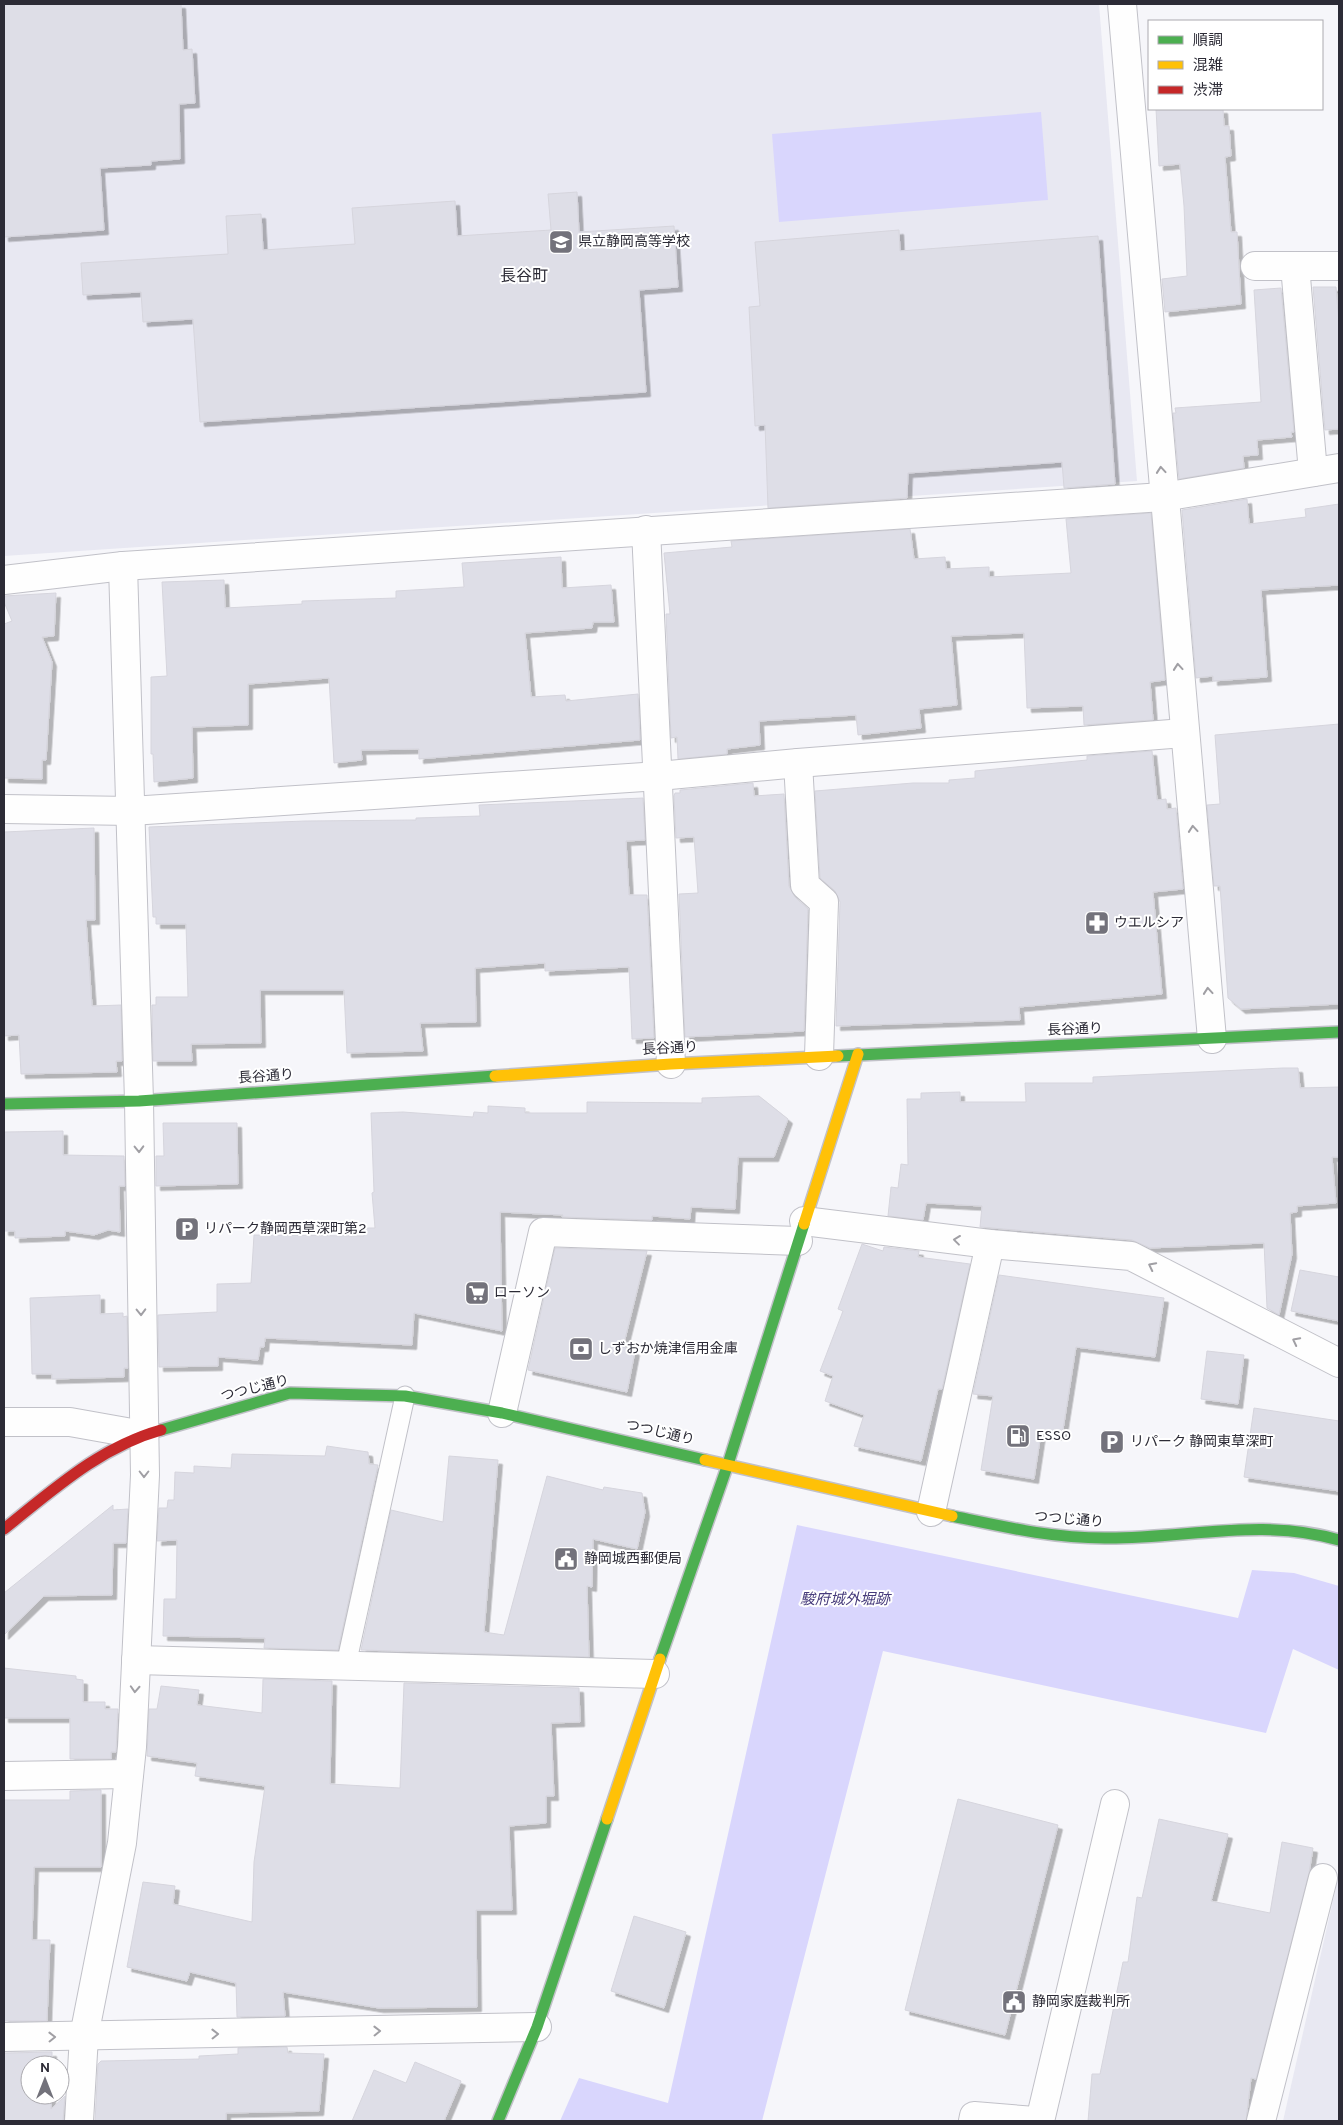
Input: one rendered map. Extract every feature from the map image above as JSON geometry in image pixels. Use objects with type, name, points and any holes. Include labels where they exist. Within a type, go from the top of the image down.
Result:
[{"type":"street","points":[[1122,4],[1212,1039]]},
{"type":"street","points":[[1254,266],[1339,266]]},
{"type":"street","points":[[4,580],[123,566],[1164,497],[1326,470],[1295,266]]},
{"type":"street","points":[[646,530],[672,1064]]},
{"type":"street","points":[[79,2121],[84,2036],[122,1843],[130,1774],[145,1475],[139,1101],[123,566]]},
{"type":"street","points":[[4,809],[131,811],[659,776],[1184,732]]},
{"type":"street","points":[[798,763],[805,885],[824,902],[820,1056]]},
{"type":"street","name":"長谷通り","points":[[4,1104],[139,1101],[672,1064],[1339,1032]]},
{"type":"street","points":[[498,2121],[537,2027],[655,1674],[728,1464],[858,1054]]},
{"type":"street","points":[[502,1413],[543,1232],[801,1231],[1131,1256],[1339,1363]]},
{"type":"street","points":[[931,1512],[990,1244]]},
{"type":"street","name":"つつじ通り","points":[[4,1528],[86,1464],[143,1435],[290,1393],[405,1396],[502,1413],[931,1512],[1050,1536],[1107,1538],[1252,1528],[1319,1534],[1339,1540]]},
{"type":"street","points":[[4,1422],[70,1422],[143,1435]]},
{"type":"street","points":[[136,1660],[655,1674]]},
{"type":"street","points":[[4,1776],[130,1774]]},
{"type":"street","points":[[1040,2121],[1116,1804]]},
{"type":"street","points":[[1261,2121],[1323,1878]]},
{"type":"street","points":[[4,2037],[537,2027]]},
{"type":"street","points":[[973,2121],[974,2116],[1035,2121]]},
{"type":"lane","points":[[346,1665],[405,1396]]},
{"type":"shaded area","name":"県立静岡高等学校","points":[[4,4],[1099,4],[1137,481],[4,556]]},
{"type":"shaded area","points":[[1339,1874],[1339,2121],[1283,2121]]},
{"type":"water","points":[[1041,112],[1048,200],[779,222],[772,134]]},
{"type":"water","name":"駿府城外堀跡","points":[[797,1525],[1238,1618],[1252,1570],[1294,1573],[1339,1586],[1339,1670],[1293,1649],[1266,1733],[883,1651],[762,2121],[560,2121],[579,2078],[668,2103]]},
{"type":"building","points":[[4,4],[181,4],[183,50],[192,49],[195,103],[179,104],[180,159],[151,161],[151,165],[100,168],[104,230],[4,237]]},
{"type":"building","points":[[1156,110],[1223,110],[1224,126],[1229,126],[1231,156],[1225,157],[1231,232],[1237,232],[1241,304],[1165,312],[1162,279],[1187,276],[1180,164],[1159,166]]},
{"type":"building","points":[[577,192],[579,232],[674,226],[678,287],[639,290],[646,392],[200,422],[193,319],[143,322],[141,292],[83,295],[81,263],[228,254],[226,216],[261,214],[263,250],[355,244],[352,208],[455,201],[457,236],[551,230],[548,194]]},
{"type":"building","points":[[899,230],[900,251],[1098,236],[1115,484],[1064,488],[1062,462],[908,473],[907,498],[768,508],[765,425],[755,426],[749,307],[760,306],[755,242]]},
{"type":"building","points":[[1313,287],[1336,287],[1339,323],[1339,429],[1325,430]]},
{"type":"building","points":[[1281,288],[1294,432],[1291,432],[1292,437],[1257,440],[1258,455],[1243,456],[1244,468],[1179,479],[1173,413],[1176,413],[1175,408],[1261,402],[1254,290]]},
{"type":"building","points":[[1247,499],[1249,524],[1306,517],[1305,509],[1339,504],[1339,585],[1261,590],[1267,677],[1213,681],[1213,676],[1196,678],[1182,510]]},
{"type":"building","points":[[1151,513],[1165,680],[1150,682],[1153,720],[1084,725],[1083,706],[1027,708],[1024,633],[951,636],[957,705],[919,709],[921,728],[858,735],[856,715],[759,721],[760,745],[727,749],[727,754],[678,759],[677,737],[671,738],[666,614],[670,614],[664,553],[732,547],[731,541],[910,529],[914,559],[945,557],[946,569],[989,567],[989,577],[1071,573],[1066,519]]},
{"type":"building","points":[[561,557],[562,588],[611,585],[614,622],[593,622],[592,628],[525,633],[531,697],[565,695],[566,701],[638,694],[640,740],[419,759],[419,749],[361,750],[362,760],[334,763],[329,678],[248,684],[248,725],[192,727],[193,778],[154,782],[153,754],[151,754],[151,677],[167,676],[162,582],[224,580],[225,608],[302,604],[302,601],[396,598],[396,591],[464,587],[462,563]]},
{"type":"building","points":[[56,593],[54,636],[42,637],[52,662],[46,760],[42,760],[42,779],[4,778],[4,624],[12,621],[4,602],[4,596]]},
{"type":"building","points":[[1339,724],[1339,1004],[1241,1009],[1228,998],[1220,886],[1214,886],[1207,805],[1220,804],[1215,735]]},
{"type":"building","points":[[1152,751],[1157,800],[1166,799],[1167,809],[1176,808],[1183,889],[1153,892],[1162,994],[1019,1007],[1020,1020],[836,1026],[840,902],[835,891],[820,878],[815,791],[913,783],[949,783],[949,780],[975,778],[975,771],[1087,760],[1087,756]]},
{"type":"building","points":[[753,783],[754,796],[784,794],[789,886],[795,897],[808,909],[804,1031],[685,1037],[679,894],[698,893],[694,837],[676,838],[674,796],[675,793],[680,793],[680,790]]},
{"type":"building","points":[[643,798],[645,840],[626,841],[629,895],[647,895],[654,1038],[632,1039],[629,967],[545,971],[545,963],[475,968],[476,1022],[420,1023],[423,1051],[347,1053],[344,990],[260,990],[261,1043],[191,1044],[192,1061],[153,1061],[152,1005],[156,1005],[156,997],[188,997],[186,924],[156,924],[156,917],[153,917],[149,827],[305,821],[416,820],[416,818],[480,816],[479,805]]},
{"type":"building","points":[[94,828],[95,920],[86,920],[92,1006],[121,1005],[122,1061],[116,1061],[117,1072],[21,1074],[19,1035],[4,1036],[4,832]]},
{"type":"building","points":[[1298,1068],[1300,1088],[1339,1087],[1339,1157],[1332,1157],[1336,1203],[1297,1206],[1297,1212],[1290,1213],[1292,1254],[1279,1315],[1267,1308],[1264,1243],[1150,1248],[1132,1240],[980,1227],[982,1206],[926,1203],[923,1220],[888,1216],[891,1187],[898,1188],[901,1164],[908,1165],[907,1099],[921,1099],[921,1093],[960,1092],[960,1102],[1026,1102],[1025,1083],[1093,1083],[1093,1077]]},
{"type":"building","points":[[759,1096],[788,1119],[774,1157],[738,1157],[735,1209],[691,1207],[690,1219],[652,1216],[652,1220],[562,1217],[563,1215],[500,1212],[502,1331],[414,1313],[412,1345],[265,1338],[264,1347],[260,1347],[258,1360],[218,1357],[218,1366],[159,1367],[158,1315],[217,1312],[217,1284],[251,1283],[254,1235],[364,1236],[364,1228],[375,1228],[372,1193],[374,1192],[371,1113],[403,1112],[473,1117],[474,1112],[488,1113],[488,1106],[525,1108],[525,1113],[587,1113],[587,1102],[702,1103],[702,1098]]},
{"type":"building","points":[[163,1123],[237,1123],[238,1184],[156,1186],[156,1156],[164,1156]]},
{"type":"building","points":[[63,1131],[63,1155],[124,1156],[125,1186],[119,1186],[120,1232],[108,1230],[94,1235],[65,1231],[65,1236],[15,1238],[15,1231],[4,1231],[4,1132]]},
{"type":"building","points":[[862,1244],[883,1251],[884,1247],[919,1251],[918,1257],[970,1264],[942,1389],[938,1389],[921,1461],[854,1446],[864,1415],[825,1401],[833,1376],[820,1371],[843,1311],[838,1309]]},
{"type":"building","points":[[555,1248],[647,1251],[623,1347],[635,1351],[627,1392],[528,1370]]},
{"type":"building","points":[[1300,1270],[1339,1277],[1339,1321],[1291,1311]]},
{"type":"building","points":[[999,1275],[1164,1298],[1155,1357],[1076,1347],[1062,1436],[1041,1433],[1034,1479],[981,1470],[993,1396],[973,1394]]},
{"type":"building","points":[[100,1295],[100,1314],[123,1313],[123,1317],[127,1316],[128,1368],[124,1368],[124,1377],[52,1379],[52,1374],[32,1374],[30,1298]]},
{"type":"building","points":[[1207,1351],[1244,1355],[1238,1404],[1201,1399]]},
{"type":"building","points":[[1254,1408],[1339,1421],[1339,1491],[1244,1477]]},
{"type":"building","points":[[327,1446],[368,1452],[369,1464],[378,1465],[338,1650],[264,1648],[265,1638],[163,1636],[164,1599],[176,1599],[177,1540],[157,1541],[159,1508],[167,1508],[168,1500],[174,1500],[175,1472],[194,1473],[194,1466],[231,1468],[232,1454],[325,1456]]},
{"type":"building","points":[[449,1456],[498,1460],[484,1632],[504,1635],[547,1476],[603,1490],[604,1487],[642,1493],[645,1512],[637,1549],[593,1539],[592,1587],[587,1586],[589,1657],[361,1650],[391,1510],[443,1522]]},
{"type":"building","points":[[113,1505],[113,1510],[128,1509],[126,1543],[113,1543],[112,1595],[44,1596],[4,1635],[4,1593]]},
{"type":"building","points":[[4,1668],[76,1676],[76,1679],[83,1680],[83,1702],[105,1702],[105,1709],[118,1709],[116,1752],[111,1752],[111,1759],[70,1759],[70,1718],[4,1718]]},
{"type":"building","points":[[263,1679],[332,1681],[330,1784],[400,1788],[404,1683],[579,1688],[580,1722],[551,1723],[554,1796],[546,1796],[546,1823],[509,1826],[512,1910],[476,1910],[477,2007],[379,2008],[283,1992],[285,2016],[237,2017],[236,1983],[190,1972],[187,1981],[127,1967],[143,1882],[175,1886],[173,1904],[252,1922],[254,1862],[265,1786],[195,1776],[197,1763],[147,1756],[149,1709],[157,1709],[161,1686],[199,1690],[197,1705],[262,1713]]},
{"type":"building","points":[[101,1790],[101,1867],[34,1867],[32,1940],[50,1940],[47,2021],[4,2021],[4,1800],[70,1800],[70,1791]]},
{"type":"building","points":[[958,1799],[1058,1825],[1005,2035],[905,2010]]},
{"type":"building","points":[[1159,1819],[1228,1834],[1211,1901],[1270,1913],[1282,1842],[1313,1848],[1309,1873],[1256,2079],[1251,2078],[1246,2121],[1088,2121],[1092,2074],[1100,2074],[1123,1962],[1128,1962],[1137,1897],[1142,1898]]},
{"type":"building","points":[[634,1916],[686,1932],[664,2008],[611,1991]]},
{"type":"building","points":[[287,2047],[288,2053],[324,2054],[319,2111],[226,2113],[226,2121],[95,2121],[98,2064],[101,2061],[199,2059],[199,2056],[238,2054],[238,2048]]},
{"type":"building","points":[[52,2052],[52,2055],[20,2055],[20,2105],[51,2105],[51,2109],[55,2105],[64,2105],[63,2121],[4,2121],[4,2053]]},
{"type":"building","points":[[415,2062],[461,2081],[444,2121],[352,2121],[374,2070],[406,2083]]},
{"type":"traffic: fast","points":[[838,1056],[1339,1032]]},
{"type":"traffic: fast","points":[[4,1104],[139,1101],[495,1076]]},
{"type":"traffic: fast","points":[[660,1659],[728,1464],[804,1224]]},
{"type":"traffic: fast","points":[[161,1430],[290,1393],[405,1396],[502,1413],[705,1460]]},
{"type":"traffic: fast","points":[[952,1516],[1028,1531],[1085,1538],[1281,1530],[1310,1533],[1339,1540]]},
{"type":"traffic: fast","points":[[498,2121],[537,2027],[607,1819]]},
{"type":"traffic: slow","points":[[804,1224],[858,1054]]},
{"type":"traffic: slow","points":[[495,1076],[671,1064],[838,1056]]},
{"type":"traffic: slow","points":[[705,1460],[952,1516]]},
{"type":"traffic: slow","points":[[607,1819],[660,1659]]},
{"type":"traffic: jam","points":[[4,1529],[59,1485],[97,1459],[118,1447],[161,1430]]},
{"type":"place","name":"県立静岡高等学校","points":[[561,242]]},
{"type":"place","name":"ウエルシア","points":[[1097,923]]},
{"type":"place","name":"リパーク静岡西草深町第2","points":[[187,1229]]},
{"type":"place","name":"ローソン","points":[[477,1293]]},
{"type":"place","name":"しずおか焼津信用金庫","points":[[581,1349]]},
{"type":"place","name":"ESSO","points":[[1018,1436]]},
{"type":"place","name":"リパーク 静岡東草深町","points":[[1112,1442]]},
{"type":"place","name":"静岡城西郵便局","points":[[566,1559]]},
{"type":"place","name":"静岡家庭裁判所","points":[[1014,2002]]},
{"type":"district","name":"長谷町","points":[[524,277]]}]
